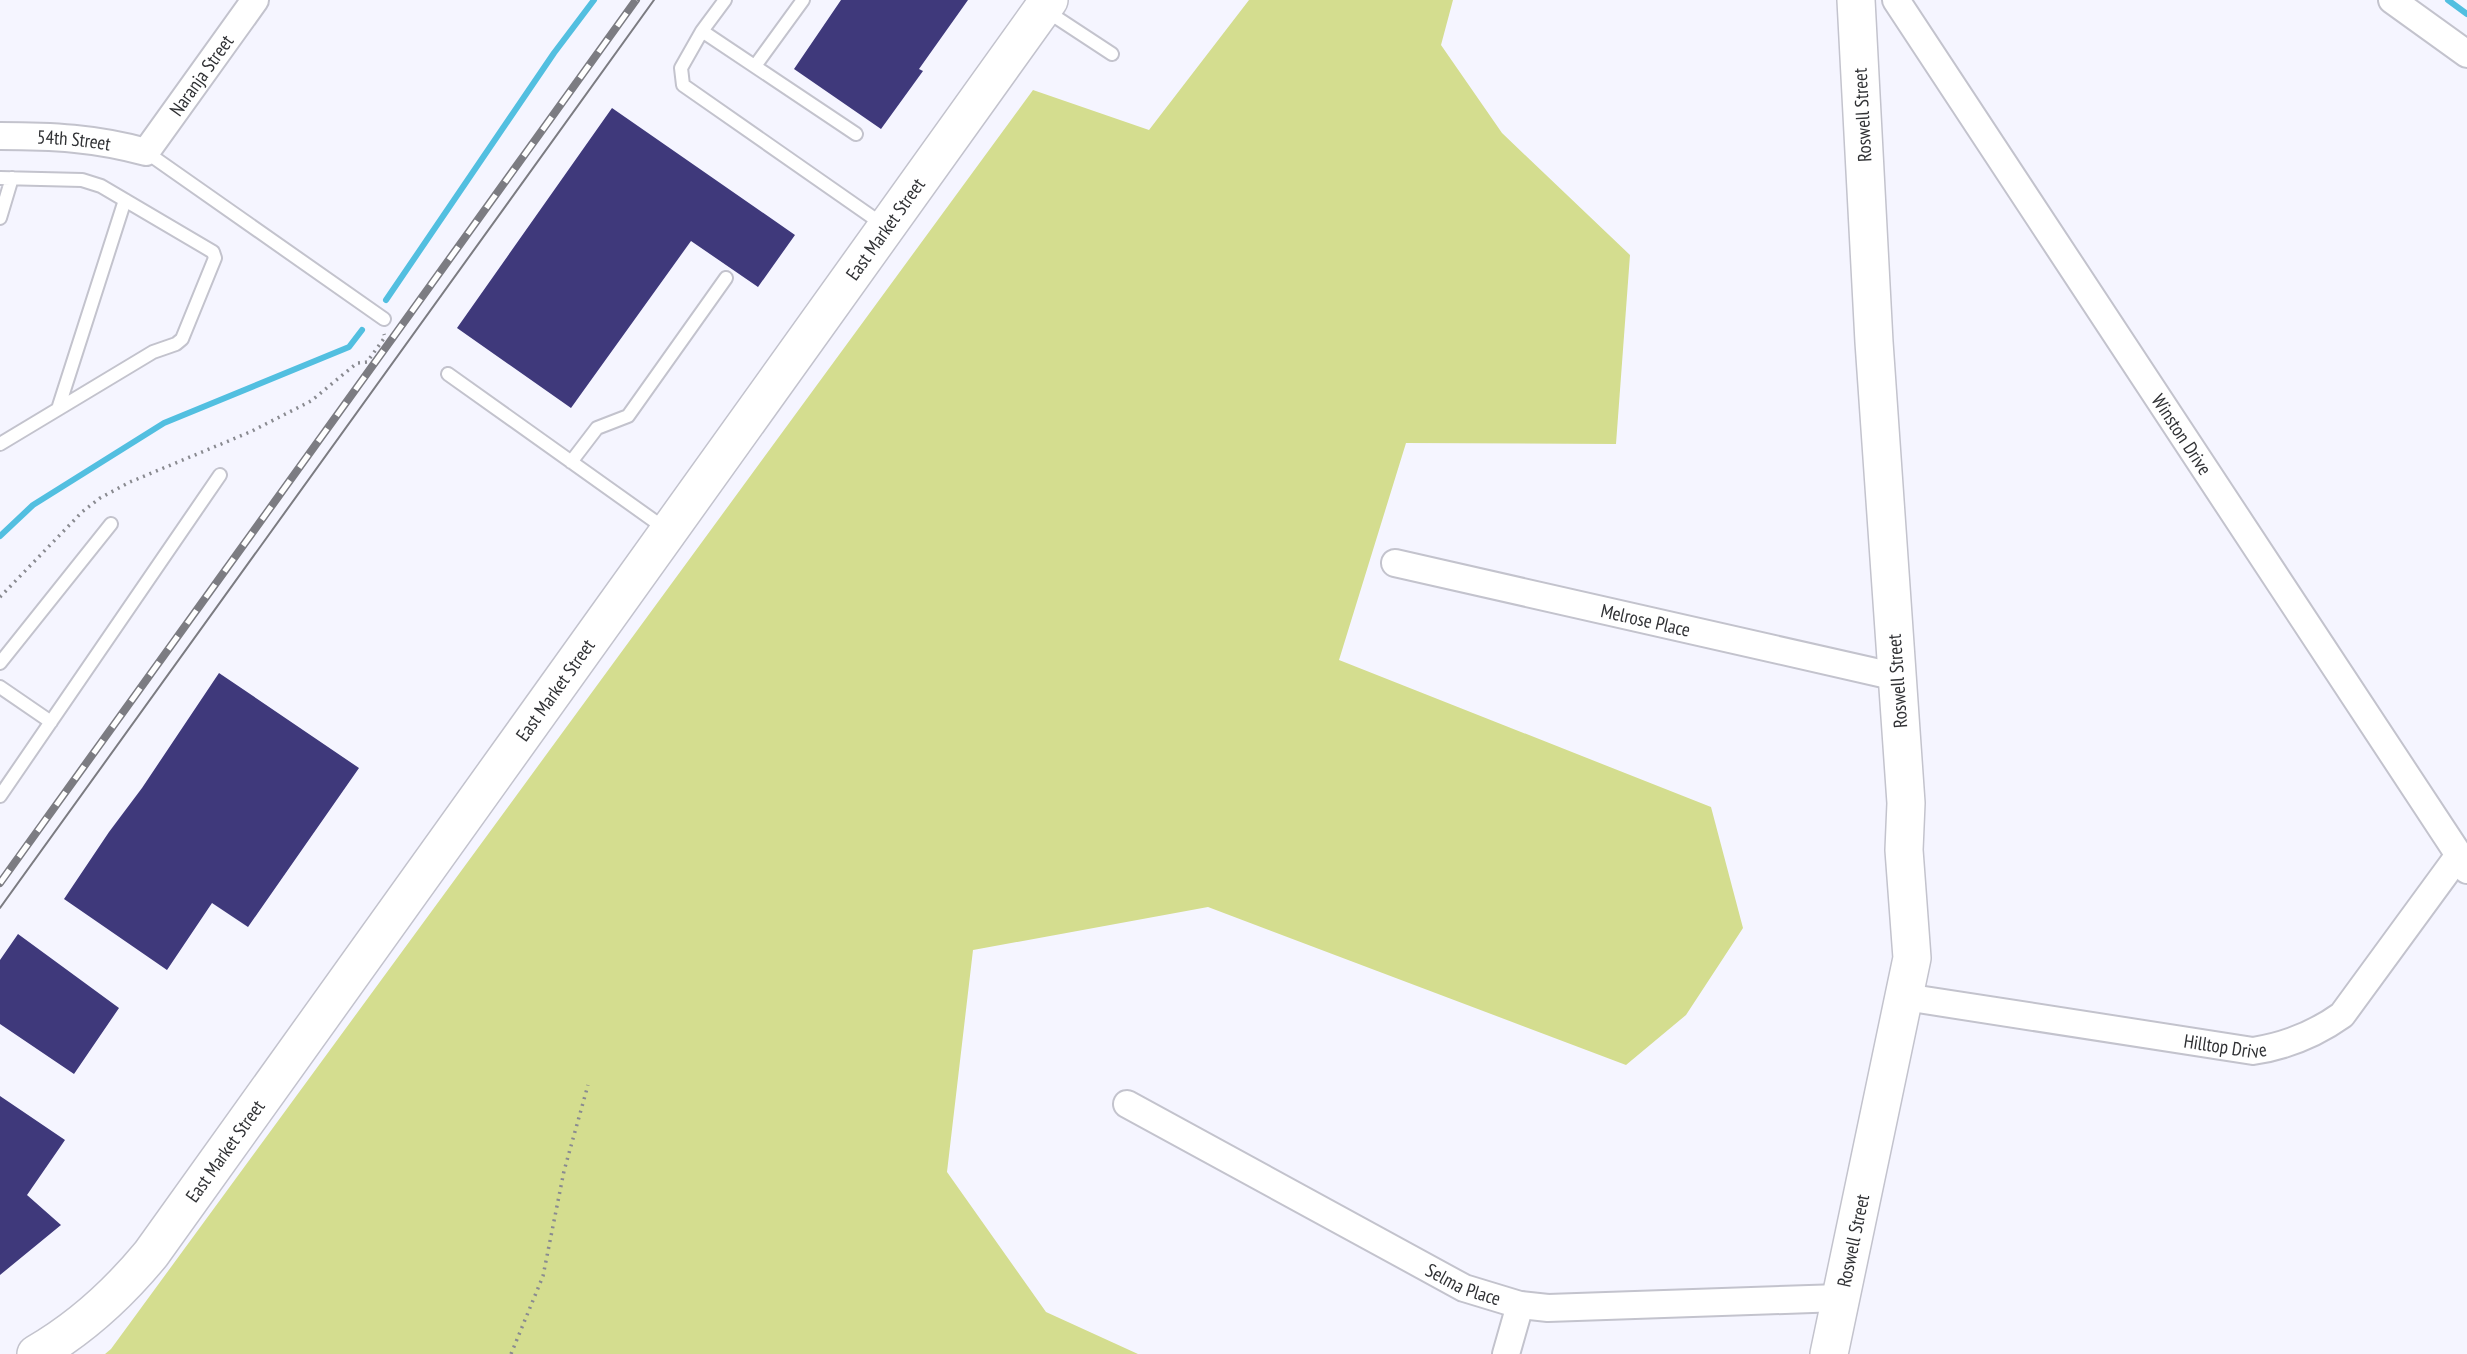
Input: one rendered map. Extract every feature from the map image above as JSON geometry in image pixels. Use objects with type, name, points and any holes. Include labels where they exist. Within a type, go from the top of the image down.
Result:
[{"type":"main road","name":"Roswell Street","points":[[1829,1354],[1912,958],[1904,850],[1906,803],[1874,342],[1856,0]]},
{"type":"main road","name":"East Market Street","points":[[36,1354],[93,1315],[114,1296],[151,1254],[1046,4]]},
{"type":"street","name":"Naranja Street","points":[[146,152],[255,0]]},
{"type":"street","name":"Winston Drive","points":[[1896,0],[2463,863]]},
{"type":"street","points":[[2392,0],[2467,54]]},
{"type":"street","name":"54th Street","points":[[0,136],[65,136],[115,143],[146,152]]},
{"type":"street","name":"Melrose Place","points":[[1395,563],[1897,677]]},
{"type":"street","name":"Hilltop Drive","points":[[1905,997],[2253,1051],[2274,1048],[2314,1033],[2342,1016],[2463,863]]},
{"type":"street","name":"Selma Place","points":[[1127,1104],[1464,1288],[1520,1305],[1548,1308],[1840,1297]]},
{"type":"street","points":[[1506,1354],[1520,1305]]},
{"type":"lane","points":[[725,0],[702,31],[681,68],[683,85],[885,226]]},
{"type":"lane","points":[[755,66],[803,0]]},
{"type":"lane","points":[[1046,4],[1112,54]]},
{"type":"lane","points":[[702,31],[856,134]]},
{"type":"lane","points":[[146,152],[384,319]]},
{"type":"lane","points":[[0,218],[6,178],[82,180],[101,186],[214,252],[215,258],[182,339],[176,344],[153,352],[0,444]]},
{"type":"lane","points":[[58,409],[125,200]]},
{"type":"lane","points":[[571,462],[597,428],[628,416],[726,278]]},
{"type":"lane","points":[[448,374],[668,530]]},
{"type":"lane","points":[[0,796],[220,475]]},
{"type":"lane","points":[[0,663],[111,524]]},
{"type":"lane","points":[[0,687],[51,722]]},
{"type":"path","points":[[0,597],[82,512],[100,498],[130,482],[250,432],[310,401],[357,363],[367,362],[384,337]]},
{"type":"path","points":[[510,1354],[543,1276],[564,1171],[588,1085]]},
{"type":"green space","points":[[1249,0],[1453,0],[1441,45],[1502,133],[1630,255],[1616,444],[1406,443],[1339,660],[1711,807],[1743,928],[1686,1015],[1626,1065],[1208,907],[973,950],[947,1172],[1046,1312],[1138,1354],[105,1354],[1033,90],[1149,130]]},
{"type":"building","points":[[841,0],[968,0],[919,69],[923,71],[881,129],[794,69]]},
{"type":"building","points":[[612,108],[795,235],[758,287],[691,241],[571,408],[457,328]]},
{"type":"building","points":[[219,673],[359,768],[248,927],[212,903],[167,970],[64,899]]},
{"type":"building","points":[[18,934],[119,1008],[74,1074],[0,1024],[0,960]]},
{"type":"building","points":[[0,1096],[65,1140],[27,1195],[61,1225],[0,1275]]},
{"type":"waterway","points":[[386,300],[554,53],[594,0]]},
{"type":"waterway","points":[[2448,0],[2467,14]]},
{"type":"waterway","points":[[0,536],[33,505],[164,423],[349,347],[362,330]]},
{"type":"tram line","points":[[0,908],[654,0]]},
{"type":"railway","points":[[0,883],[636,0]]}]
